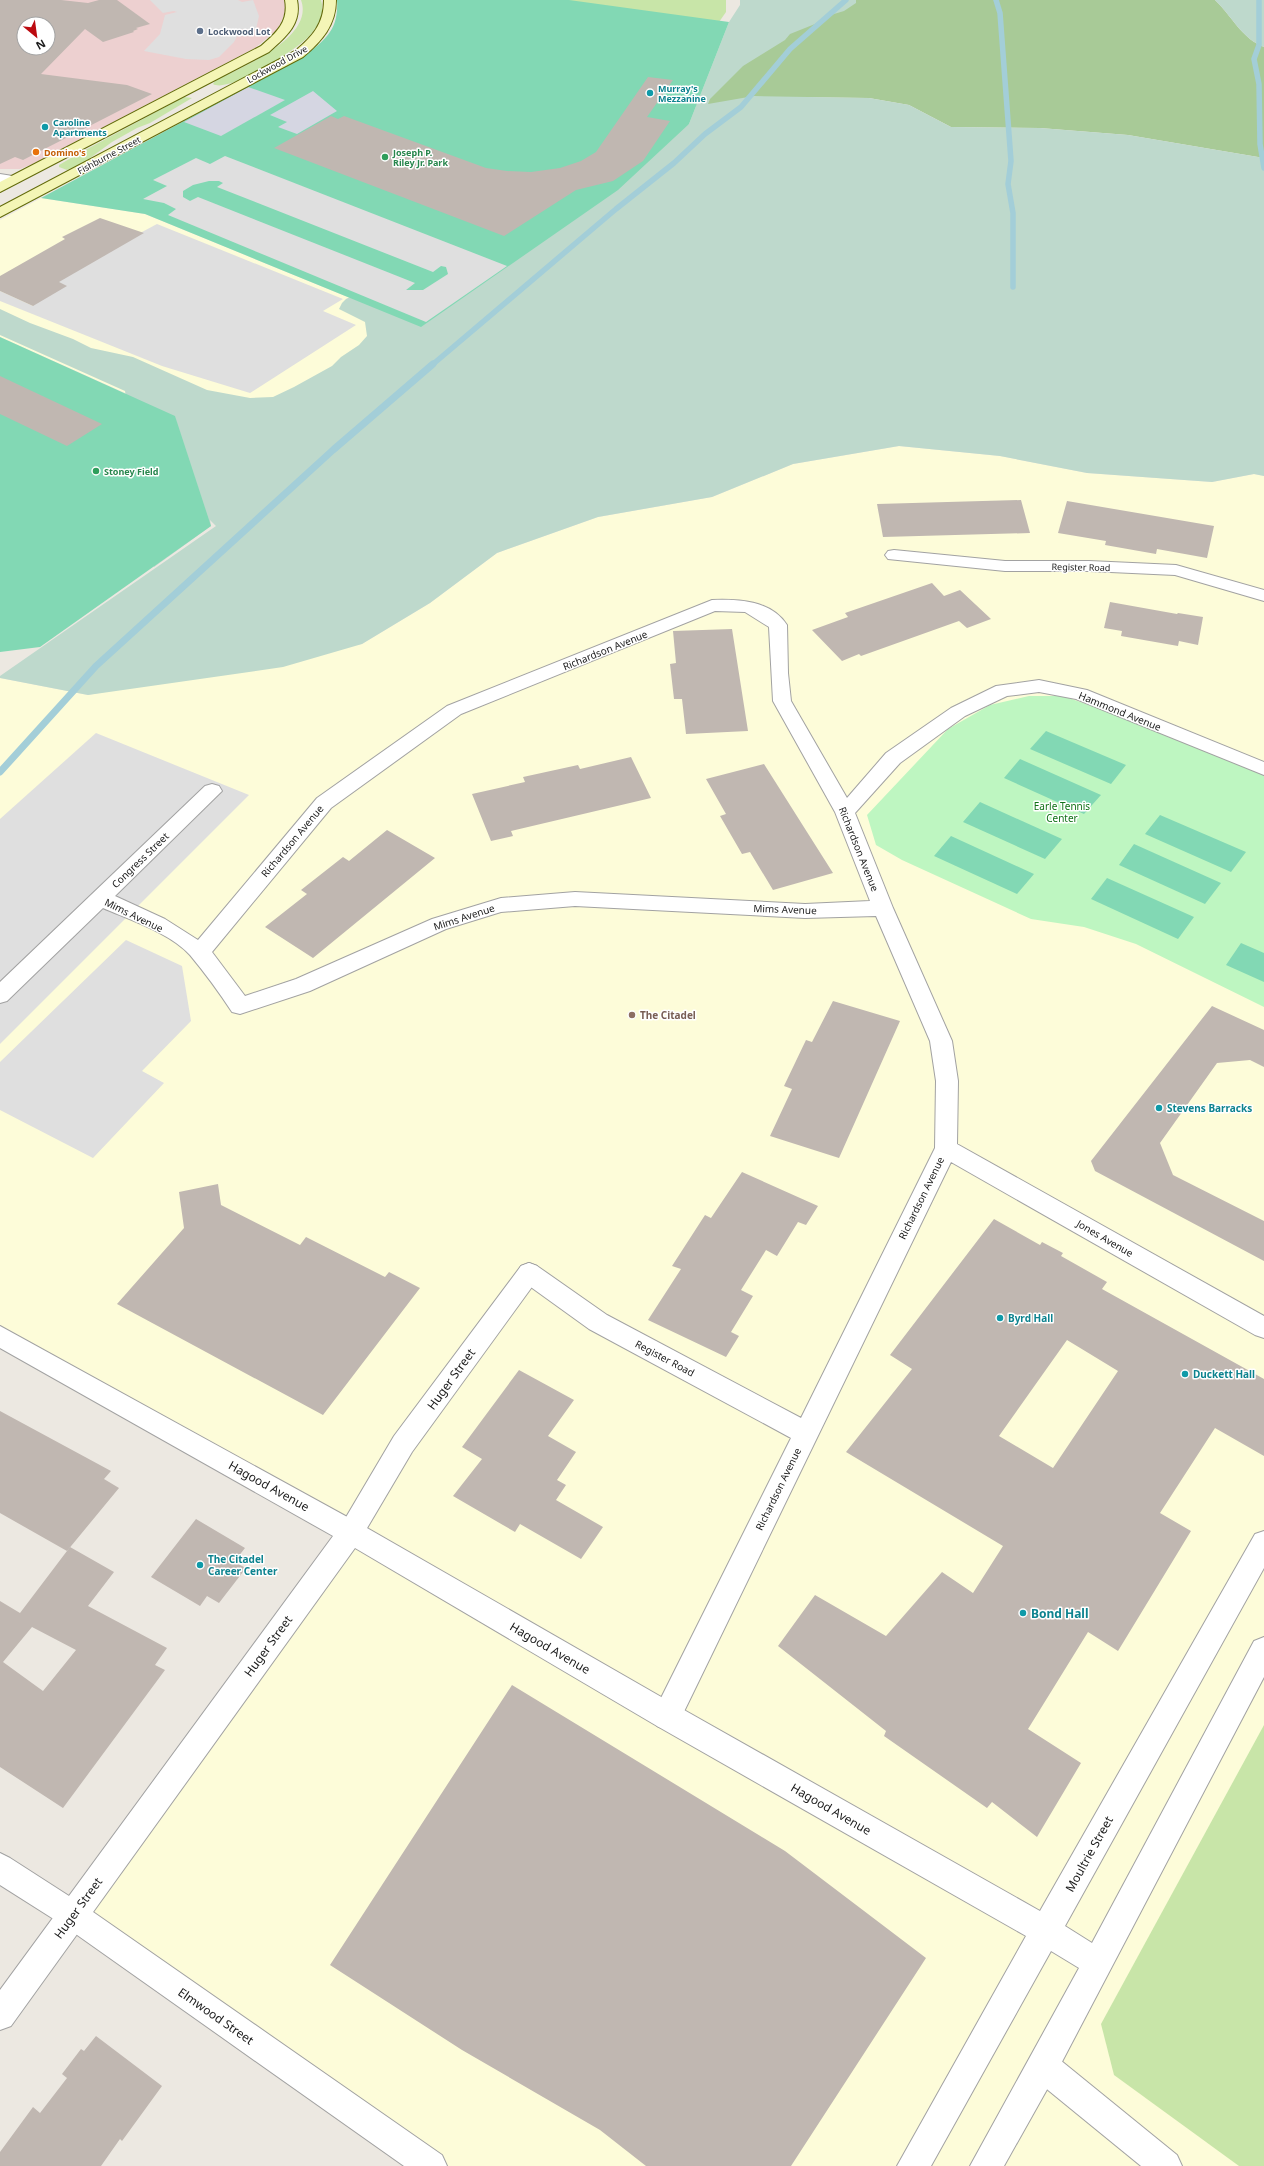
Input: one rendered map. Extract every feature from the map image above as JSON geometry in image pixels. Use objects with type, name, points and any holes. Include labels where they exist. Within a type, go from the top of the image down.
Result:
[{"type":"main road","name":"Lockwood Drive","points":[[194,86],[265,49],[284,32],[292,20],[291,0]]},
{"type":"main road","name":"Lockwood Drive","points":[[218,96],[299,54],[314,43],[324,30],[330,9],[330,0]]},
{"type":"main road","points":[[0,188],[194,86],[218,96]]},
{"type":"main road","name":"Fishburne Street","points":[[0,213],[218,96]]},
{"type":"main road","points":[[17,179],[63,179]]},
{"type":"street","points":[[0,178],[17,179]]},
{"type":"street","name":"Register Road","points":[[894,555],[1005,566],[1089,566],[1176,570],[1264,596]]},
{"type":"street","name":"Richardson Avenue","points":[[199,952],[324,803],[454,710],[712,606],[742,604],[761,610],[778,625],[779,673],[782,701],[845,812],[883,908],[941,1041],[947,1081],[946,1148],[667,1716]]},
{"type":"street","name":"Hammond Avenue","points":[[845,812],[893,758],[958,712],[1003,690],[1039,686],[1080,694],[1264,769]]},
{"type":"street","name":"Congress Street","points":[[0,995],[212,791]]},
{"type":"street","name":"Mims Avenue","points":[[100,898],[190,944],[208,961],[240,1006],[303,985],[439,924],[501,905],[575,899],[805,911],[883,908]]},
{"type":"street","name":"Jones Avenue","points":[[946,1148],[1264,1328]]},
{"type":"street","name":"Register Road","points":[[529,1273],[598,1322],[806,1433]]},
{"type":"street","name":"Huger Street","points":[[0,2015],[351,1532],[404,1444],[529,1273]]},
{"type":"street","name":"Hagood Avenue","points":[[0,1336],[351,1532],[667,1716],[1046,1931],[1098,1963]]},
{"type":"street","name":"Moultrie Street","points":[[913,2166],[1264,1543]]},
{"type":"street","points":[[986,2166],[1043,2066],[1264,1650]]},
{"type":"street","name":"Elmwood Street","points":[[0,1868],[73,1916],[431,2166]]},
{"type":"street","points":[[1043,2066],[1166,2166]]},
{"type":"shaded area","points":[[0,0],[284,0],[286,10],[278,29],[255,48],[33,164],[20,169],[0,169]]},
{"type":"shaded area","name":"Lockwood Lot","points":[[150,0],[238,0],[242,2],[253,0],[259,16],[256,29],[241,29],[234,42],[219,57],[209,60],[186,59],[144,51],[160,34],[165,15],[177,12],[174,11],[163,13]]},
{"type":"shaded area","points":[[740,0],[856,0],[856,3],[844,11],[824,17],[815,24],[790,34],[785,40],[743,66],[710,99],[708,104],[754,96],[869,98],[909,105],[951,127],[1040,128],[1128,135],[1264,158],[1264,476],[1254,474],[1212,482],[1087,473],[1000,456],[899,446],[793,464],[712,497],[598,517],[497,553],[430,603],[362,644],[283,667],[88,695],[0,678],[0,676],[216,526],[210,520],[211,526],[154,567],[125,391],[0,335],[0,309],[91,348],[133,357],[207,390],[250,398],[273,397],[332,366],[341,357],[359,345],[367,336],[365,322],[339,309],[346,299],[689,124],[729,22],[740,5]]},
{"type":"shaded area","points":[[1215,0],[1264,0],[1264,47],[1243,33]]},
{"type":"shaded area","points":[[248,87],[285,100],[221,136],[184,122]]},
{"type":"shaded area","points":[[313,91],[337,111],[297,134],[278,127],[287,122],[270,115]]},
{"type":"shaded area","points":[[225,156],[507,266],[426,322],[168,215],[176,209],[164,203],[143,199],[167,186],[153,180],[196,158],[210,164]],"holes":[[[209,181],[219,181],[223,183],[217,187],[433,272],[441,266],[446,267],[448,274],[423,290],[406,290],[415,283],[198,197],[190,201],[183,197],[183,191],[193,185]]]},
{"type":"shaded area","points":[[41,198],[145,214],[421,327],[248,448],[0,337],[0,220]]},
{"type":"shaded area","points":[[157,224],[343,299],[323,311],[356,325],[250,393],[162,366],[0,301],[0,291],[33,306],[28,269],[142,232]]},
{"type":"shaded area","name":"The Citadel","points":[[899,446],[1000,456],[1087,473],[1212,482],[1254,474],[1264,476],[1264,2166],[431,2166],[73,1915],[351,1532],[0,1336],[0,678],[88,695],[362,644],[430,603],[497,553],[598,517],[712,497],[793,464]]},
{"type":"shaded area","points":[[96,733],[249,795],[0,1044],[0,819]]},
{"type":"shaded area","points":[[126,940],[182,966],[191,1021],[142,1071],[164,1083],[93,1158],[0,1110],[0,1062]]},
{"type":"green space","points":[[301,0],[321,0],[322,5],[322,14],[319,22],[304,41],[279,59],[248,76],[234,82],[221,85],[213,84],[215,81],[273,50],[287,39],[297,27],[302,14]]},
{"type":"green space","name":"Joseph P. Riley Jr. Park","points":[[337,0],[569,0],[729,22],[689,124],[618,190],[421,327],[145,214],[41,198],[303,57],[324,39],[333,27],[336,19]]},
{"type":"green space","points":[[529,0],[726,0],[726,12],[719,22]]},
{"type":"green space","points":[[784,0],[1215,0],[1243,33],[1264,47],[1264,158],[1128,135],[1040,128],[951,127],[909,105],[869,98],[791,97],[696,106]]},
{"type":"green space","points":[[184,97],[192,98],[150,123],[137,128],[112,142],[79,166],[67,170],[59,167],[59,165],[76,155]]},
{"type":"green space","name":"Stoney Field","points":[[0,337],[175,416],[211,526],[40,647],[0,652]]},
{"type":"green space","name":"Earle Tennis Center","points":[[1029,696],[1063,696],[1155,728],[1264,772],[1264,1007],[1136,944],[1084,927],[1031,919],[902,860],[876,845],[867,815],[948,729],[990,705]]},
{"type":"green space","points":[[1046,731],[1126,765],[1111,784],[1030,749]]},
{"type":"green space","points":[[1020,759],[1101,795],[1084,814],[1004,778]]},
{"type":"green space","points":[[980,802],[1062,839],[1045,859],[963,822]]},
{"type":"green space","points":[[1160,815],[1246,852],[1231,872],[1145,834]]},
{"type":"green space","points":[[951,836],[1034,874],[1017,894],[934,856]]},
{"type":"green space","points":[[1134,844],[1221,883],[1205,904],[1119,865]]},
{"type":"green space","points":[[1107,878],[1194,917],[1178,939],[1091,899]]},
{"type":"green space","points":[[1241,943],[1264,953],[1264,982],[1226,965]]},
{"type":"green space","points":[[1264,1725],[1264,2166],[1239,2166],[1114,2075],[1101,2024]]},
{"type":"building","points":[[0,0],[61,0],[88,3],[99,0],[117,0],[150,24],[136,28],[138,29],[133,31],[134,32],[103,42],[85,29],[41,74],[127,85],[152,94],[23,160],[15,157],[0,164]]},
{"type":"building","points":[[648,77],[673,80],[647,117],[670,121],[643,161],[613,181],[576,190],[504,236],[274,148],[331,116],[338,119],[344,116],[486,168],[531,172],[560,168],[581,161],[596,152]]},
{"type":"building","points":[[100,218],[144,233],[59,282],[67,286],[33,306],[0,291],[0,276],[65,239],[62,237]]},
{"type":"building","points":[[0,376],[102,424],[67,446],[0,414]]},
{"type":"building","points":[[1021,500],[1030,533],[883,537],[877,504]]},
{"type":"building","points":[[1067,501],[1214,526],[1207,558],[1157,549],[1156,554],[1105,545],[1106,541],[1058,533]]},
{"type":"building","points":[[932,583],[944,596],[960,590],[991,619],[967,628],[959,621],[861,656],[859,654],[842,661],[812,630],[848,617],[845,613]]},
{"type":"building","points":[[1110,602],[1203,617],[1198,645],[1179,641],[1178,646],[1121,636],[1122,631],[1104,628]]},
{"type":"building","points":[[732,629],[748,731],[686,734],[682,699],[674,699],[670,664],[676,663],[673,631]]},
{"type":"building","points":[[631,757],[651,798],[511,831],[513,836],[491,841],[472,794],[525,782],[523,777],[578,765],[580,769]]},
{"type":"building","points":[[764,764],[833,873],[773,890],[750,852],[742,854],[720,816],[726,814],[706,779]]},
{"type":"building","points":[[387,830],[435,858],[313,958],[265,927],[307,894],[301,890],[343,857],[349,861]]},
{"type":"building","points":[[833,1001],[900,1021],[839,1158],[770,1136],[792,1089],[784,1086],[806,1040],[812,1042]]},
{"type":"building","name":"Stevens Barracks","points":[[1212,1006],[1264,1030],[1264,1067],[1250,1060],[1217,1063],[1160,1143],[1173,1175],[1264,1221],[1264,1261],[1095,1171],[1091,1161]]},
{"type":"building","points":[[742,1172],[818,1206],[806,1225],[798,1222],[777,1256],[766,1250],[741,1290],[753,1296],[731,1332],[739,1336],[726,1357],[648,1320],[681,1269],[672,1266],[705,1215],[711,1218]]},
{"type":"building","points":[[218,1184],[221,1205],[300,1245],[306,1237],[385,1277],[389,1272],[420,1288],[323,1415],[117,1304],[184,1228],[179,1192]]},
{"type":"building","points":[[994,1219],[1040,1245],[1042,1242],[1063,1253],[1061,1256],[1107,1282],[1102,1289],[1264,1379],[1264,1456],[1215,1428],[1160,1513],[1191,1531],[1118,1651],[1088,1632],[1028,1729],[1081,1763],[1037,1837],[992,1802],[987,1808],[884,1736],[886,1731],[778,1646],[815,1595],[886,1636],[942,1572],[973,1593],[1003,1546],[846,1452],[912,1369],[890,1355]],"holes":[[[1067,1340],[1118,1371],[1053,1468],[999,1436]]]},
{"type":"building","points":[[519,1370],[574,1400],[548,1436],[576,1452],[557,1480],[566,1485],[556,1500],[603,1527],[581,1559],[520,1524],[515,1532],[453,1496],[482,1459],[462,1447]]},
{"type":"building","points":[[0,1411],[111,1471],[104,1479],[119,1488],[67,1551],[0,1513]]},
{"type":"building","name":"The Citadel Career Center","points":[[196,1519],[245,1548],[234,1562],[246,1568],[219,1603],[207,1596],[200,1606],[151,1577]]},
{"type":"building","points":[[70,1547],[114,1572],[88,1606],[167,1648],[155,1665],[165,1670],[63,1808],[0,1767],[0,1601],[20,1613]],"holes":[[[32,1627],[76,1650],[43,1691],[3,1662]]]},
{"type":"building","points":[[512,1685],[785,1851],[926,1958],[791,2166],[646,2166],[600,2130],[462,2050],[330,1965]]},
{"type":"building","points":[[96,2036],[162,2086],[122,2141],[120,2139],[101,2166],[0,2166],[0,2152],[33,2107],[40,2113],[67,2078],[62,2074],[81,2049],[84,2051]]},
{"type":"waterway","points":[[432,365],[616,209],[674,163],[705,134],[741,107],[790,49],[846,0]]},
{"type":"waterway","points":[[996,0],[1000,13],[1011,161],[1008,184],[1013,213],[1013,287]]},
{"type":"waterway","points":[[1259,0],[1259,45],[1254,59],[1259,84],[1260,144],[1264,168]]},
{"type":"waterway","points":[[0,772],[96,666],[333,450],[433,364]]},
{"type":"place","name":"Lockwood Lot","points":[[200,31]]},
{"type":"place","name":"Murray's Mezzanine","points":[[650,93]]},
{"type":"place","name":"Caroline Apartments","points":[[45,127]]},
{"type":"place","name":"Domino's","points":[[36,152]]},
{"type":"place","name":"Joseph P. Riley Jr. Park","points":[[385,157]]},
{"type":"place","name":"Stoney Field","points":[[96,471]]},
{"type":"place","name":"The Citadel","points":[[632,1015]]},
{"type":"place","name":"Stevens Barracks","points":[[1159,1108]]},
{"type":"place","name":"Byrd Hall","points":[[1000,1318]]},
{"type":"place","name":"Duckett Hall","points":[[1185,1374]]},
{"type":"place","name":"The Citadel Career Center","points":[[200,1565]]},
{"type":"place","name":"Bond Hall","points":[[1023,1613]]}]
